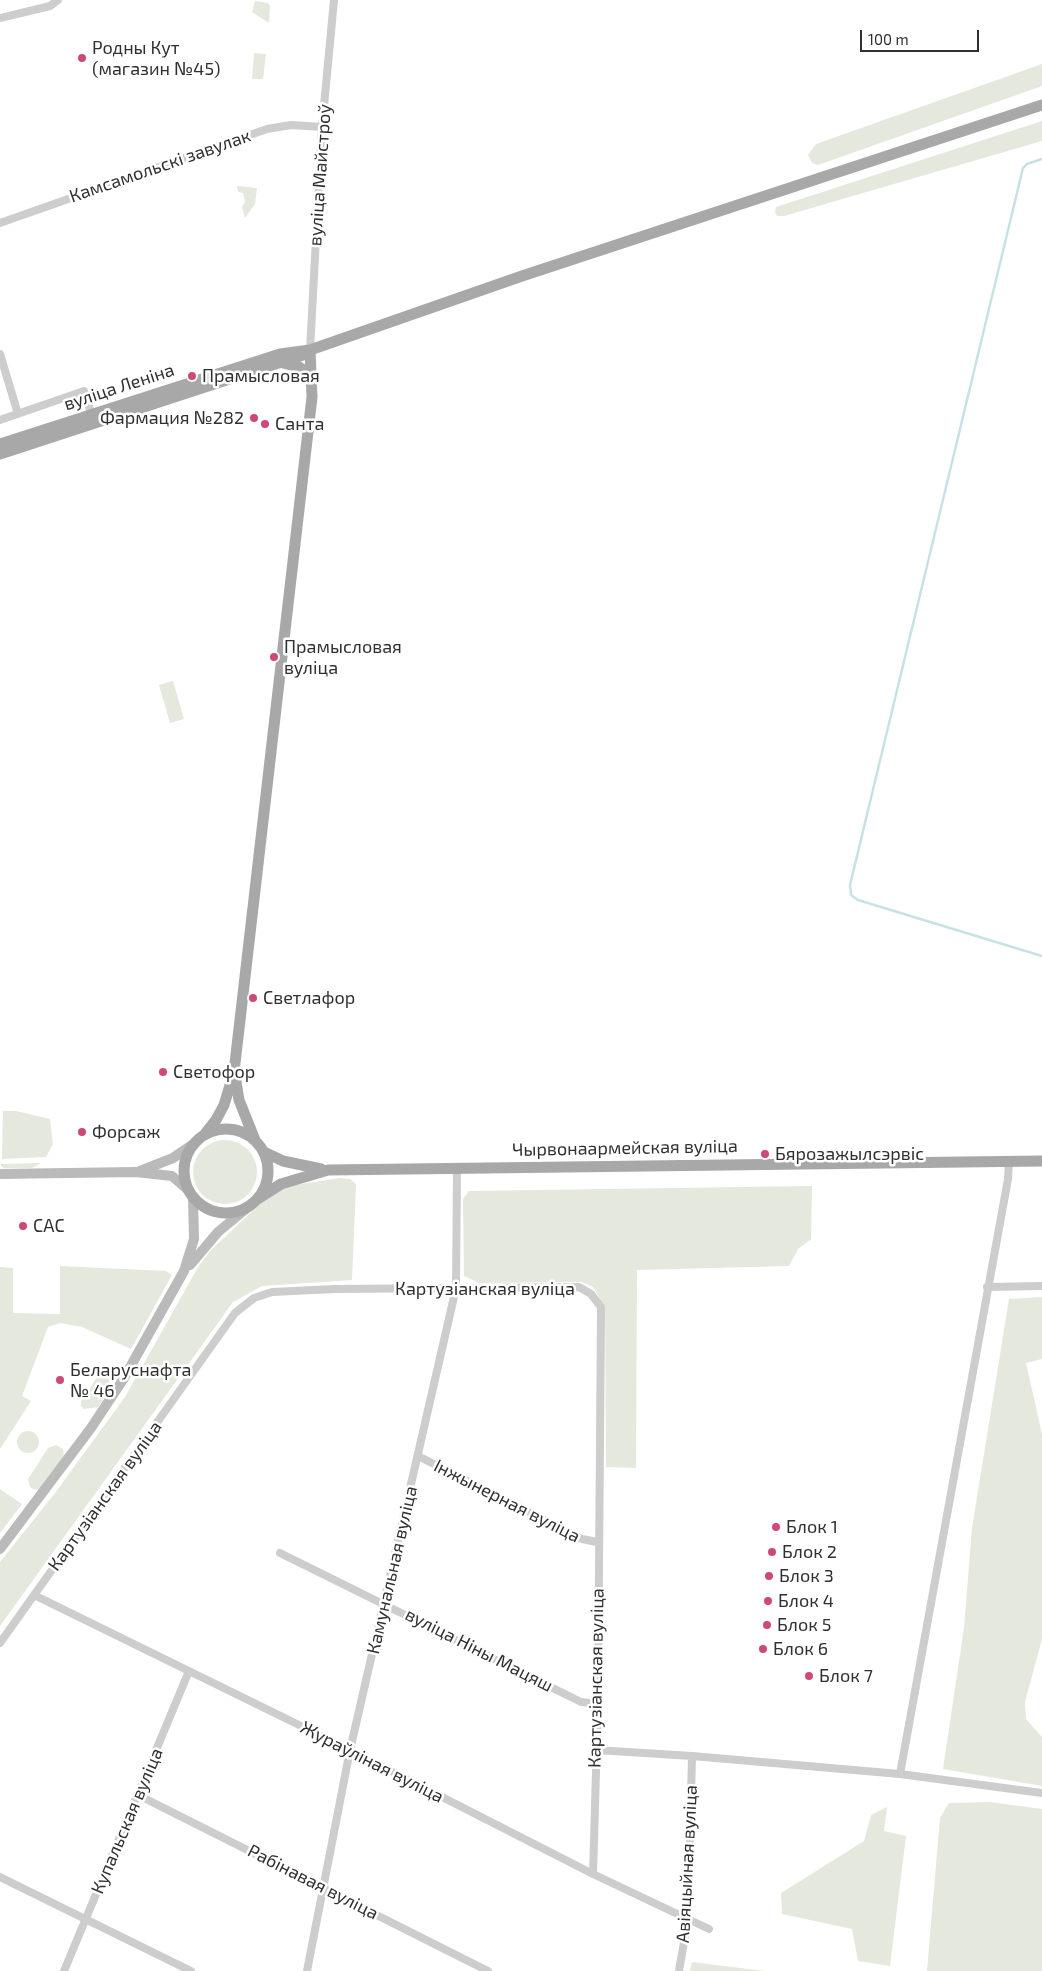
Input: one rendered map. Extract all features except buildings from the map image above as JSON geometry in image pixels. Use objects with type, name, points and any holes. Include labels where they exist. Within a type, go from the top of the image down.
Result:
[{"type":"main road","points":[[206,1134],[224,1105],[234,1072],[312,383],[310,350],[661,230],[1042,104]]},
{"type":"main road","name":"вуліца Леніна","points":[[0,444],[206,386],[300,357],[310,350]]},
{"type":"main road","name":"вуліца Леніна","points":[[0,454],[93,419],[280,354],[310,350]]},
{"type":"main road","points":[[283,362],[299,367],[307,373],[312,383]]},
{"type":"main road","points":[[234,1072],[239,1100],[255,1140],[264,1152],[268,1167],[267,1183],[260,1198],[247,1208],[233,1213],[218,1213],[204,1208],[190,1193],[184,1166],[192,1145],[206,1134],[218,1129],[231,1129],[244,1133],[255,1140]]},
{"type":"main road","name":"Чырвонаармейская вуліца","points":[[264,1152],[283,1160],[328,1170],[1042,1161]]},
{"type":"main road","name":"Чырвонаармейская вуліца","points":[[260,1198],[281,1184],[328,1170]]},
{"type":"street","points":[[0,18],[50,6],[58,0]]},
{"type":"street","name":"вуліца Майстроў","points":[[310,350],[322,127],[334,0]]},
{"type":"street","name":"Камсамольскі завулак","points":[[0,223],[267,129],[291,125],[322,127]]},
{"type":"street","points":[[0,354],[18,414]]},
{"type":"street","points":[[0,420],[84,391],[93,419]]},
{"type":"street","points":[[136,1172],[173,1158],[192,1145]]},
{"type":"street","points":[[900,1774],[1008,1179],[1009,1161]]},
{"type":"street","name":"Камунальная вуліца","points":[[307,1971],[350,1750],[456,1288],[457,1168]]},
{"type":"street","points":[[0,1174],[136,1172],[172,1176],[190,1193],[194,1239],[184,1272]]},
{"type":"street","points":[[0,1549],[92,1428],[124,1378],[184,1272],[218,1232],[247,1208]]},
{"type":"street","points":[[987,1287],[1042,1286]]},
{"type":"street","name":"Картузіанская вуліца","points":[[0,1643],[235,1314],[254,1298],[272,1292],[578,1287],[591,1294],[600,1307],[597,1542],[598,1704],[593,1874]]},
{"type":"street","name":"Інжынерная вуліца","points":[[418,1456],[582,1539],[597,1542]]},
{"type":"street","name":"вуліца Ніны Мацяш","points":[[280,1552],[581,1702],[598,1704]]},
{"type":"street","name":"Жураўліная вуліца","points":[[34,1595],[350,1750],[593,1874],[709,1929]]},
{"type":"street","name":"Купальская вуліца","points":[[64,1971],[189,1671]]},
{"type":"street","points":[[596,1750],[692,1756],[900,1774],[1042,1793]]},
{"type":"street","name":"Авіяцыйная вуліца","points":[[679,1971],[688,1919],[692,1756]]},
{"type":"street","name":"Рабінавая вуліца","points":[[138,1795],[488,1971]]},
{"type":"street","points":[[0,1876],[191,1971]]},
{"type":"shaded area","points":[[255,1],[268,3],[270,6],[269,23],[252,12]]},
{"type":"shaded area","points":[[254,53],[266,54],[263,79],[252,79]]},
{"type":"shaded area","points":[[1042,64],[1042,86],[818,165],[812,163],[808,155],[816,144]]},
{"type":"shaded area","points":[[1042,121],[1042,141],[784,216],[777,216],[775,212],[776,207]]},
{"type":"shaded area","points":[[237,186],[257,188],[255,204],[245,218],[242,207],[245,202],[243,193],[238,192]]},
{"type":"shaded area","points":[[173,681],[184,719],[170,723],[159,685]]},
{"type":"shaded area","points":[[3,1111],[16,1111],[50,1119],[53,1144],[46,1157],[2,1159]]},
{"type":"shaded area","points":[[219,1140],[231,1140],[248,1149],[255,1160],[257,1172],[255,1184],[248,1195],[231,1204],[219,1204],[207,1199],[198,1190],[193,1178],[193,1166],[198,1154],[207,1145]]},
{"type":"shaded area","points":[[41,1163],[32,1168],[4,1168],[1,1166],[1,1164]]},
{"type":"shaded area","points":[[339,1178],[350,1179],[356,1184],[352,1280],[262,1286],[233,1302],[0,1626],[0,1562],[55,1493],[125,1397],[197,1269],[210,1251],[259,1205],[277,1191],[296,1185]]},
{"type":"shaded area","points":[[812,1186],[811,1239],[798,1249],[789,1266],[637,1270],[636,1468],[606,1467],[605,1307],[593,1287],[582,1282],[479,1283],[464,1276],[463,1199],[469,1191]]},
{"type":"shaded area","points":[[60,1266],[166,1271],[172,1275],[131,1349],[82,1327],[60,1323],[48,1327],[22,1396],[31,1401],[0,1449],[0,1267],[13,1268],[13,1313],[60,1314]]},
{"type":"shaded area","points":[[1042,1297],[1042,1359],[1026,1363],[1042,1434],[1042,1639],[1025,1702],[1026,1719],[1042,1737],[1042,1786],[943,1769],[964,1628],[972,1528],[1009,1299]]},
{"type":"shaded area","points":[[105,1374],[109,1378],[110,1389],[98,1407],[84,1409],[81,1406],[81,1401],[98,1376]]},
{"type":"shaded area","points":[[28,1431],[36,1434],[39,1442],[36,1450],[28,1453],[20,1450],[17,1442],[20,1434]]},
{"type":"shaded area","points":[[56,1445],[63,1449],[64,1456],[40,1490],[33,1489],[30,1487],[28,1479],[48,1448]]},
{"type":"shaded area","points":[[0,1489],[22,1504],[0,1533]]},
{"type":"shaded area","points":[[990,1802],[1042,1809],[1042,1971],[927,1971],[940,1818],[949,1803]]},
{"type":"shaded area","points":[[887,1807],[884,1831],[906,1836],[890,1966],[858,1961],[852,1929],[782,1914],[781,1893],[864,1841],[871,1815]]},
{"type":"shaded area","points":[[692,1962],[765,1971],[690,1971]]},
{"type":"waterway","points":[[1042,159],[1027,164],[1023,168],[850,885],[851,895],[858,900],[1042,956]]},
{"type":"place","name":"Родны Кут (магазин №45)","points":[[82,58]]},
{"type":"place","name":"Прамысловая","points":[[192,376]]},
{"type":"place","name":"Фармация №282","points":[[254,418]]},
{"type":"place","name":"Санта","points":[[265,424]]},
{"type":"place","name":"Прамысловая вуліца","points":[[274,657]]},
{"type":"place","name":"Светлафор","points":[[253,998]]},
{"type":"place","name":"Светофор","points":[[163,1072]]},
{"type":"place","name":"Форсаж","points":[[82,1132]]},
{"type":"place","name":"Бярозажылсэрвіс","points":[[765,1154]]},
{"type":"place","name":"САС","points":[[23,1226]]},
{"type":"place","name":"Беларуснафта № 46","points":[[60,1380]]},
{"type":"place","name":"Блок 1","points":[[776,1527]]},
{"type":"place","name":"Блок 2","points":[[772,1552]]},
{"type":"place","name":"Блок 3","points":[[769,1576]]},
{"type":"place","name":"Блок 4","points":[[768,1601]]},
{"type":"place","name":"Блок 5","points":[[767,1625]]},
{"type":"place","name":"Блок 6","points":[[763,1649]]},
{"type":"place","name":"Блок 7","points":[[809,1676]]}]
